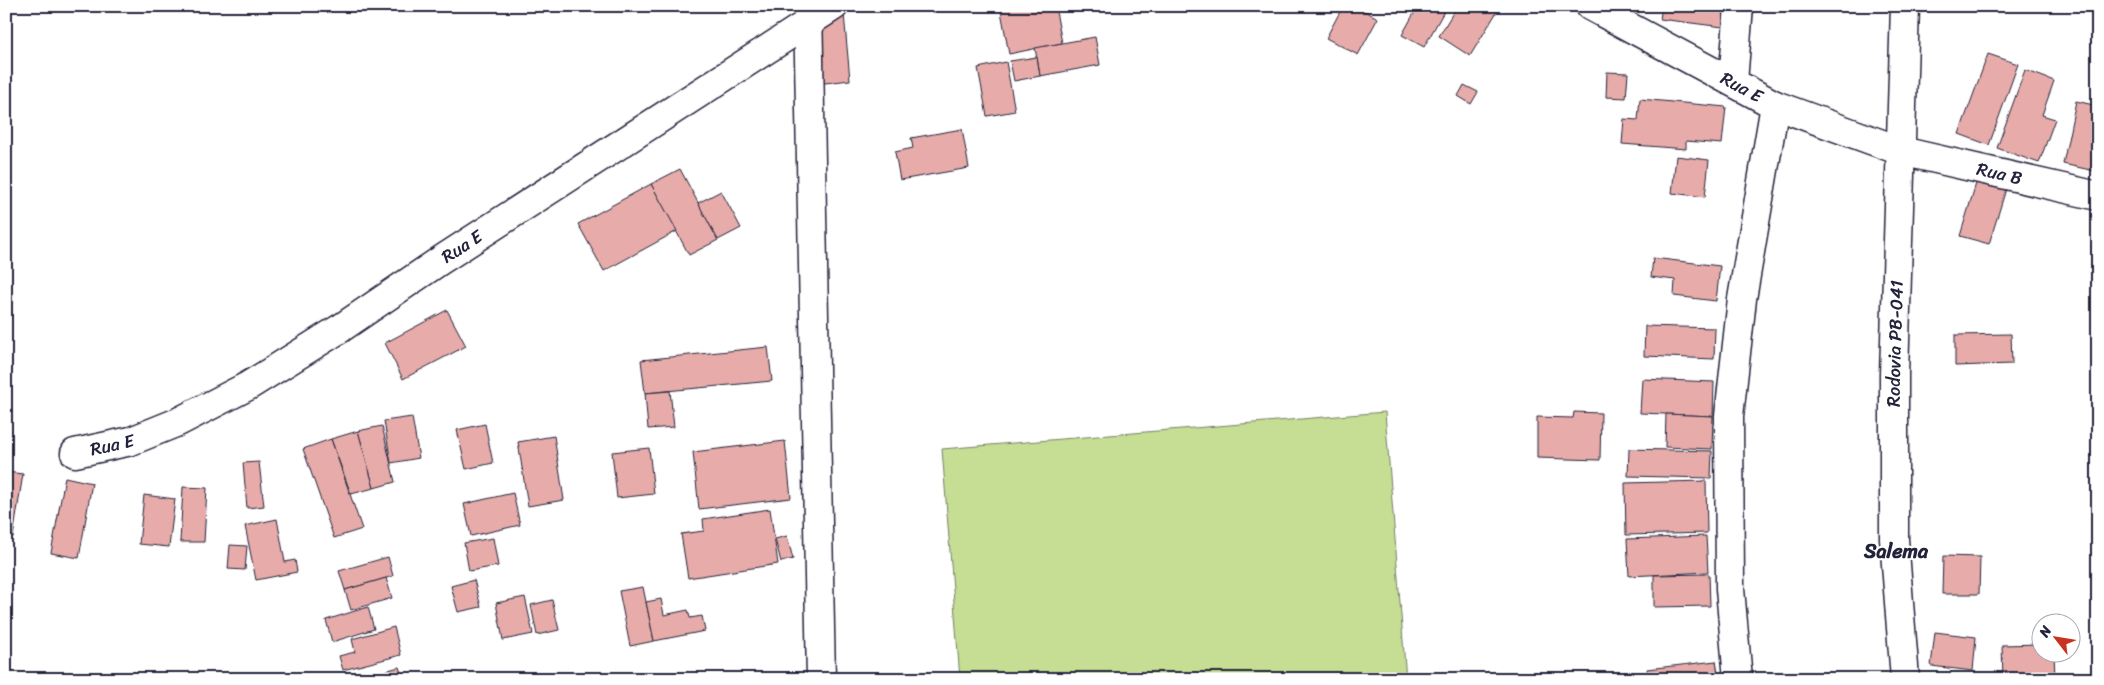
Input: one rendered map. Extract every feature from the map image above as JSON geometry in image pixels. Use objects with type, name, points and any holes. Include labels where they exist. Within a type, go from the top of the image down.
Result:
[{"type":"street","name":"Rua E","points":[[75,453],[139,438],[178,422],[248,386],[341,328],[808,14],[834,6]]},
{"type":"street","name":"Rua E","points":[[1590,6],[1775,105],[1901,150]]},
{"type":"street","points":[[1733,82],[1739,6]]},
{"type":"street","name":"Rodovia PB-041","points":[[1905,6],[1894,375],[1894,539],[1905,679]]},
{"type":"street","points":[[808,14],[821,679]]},
{"type":"street","points":[[1738,679],[1730,589],[1729,416],[1742,298],[1775,105]]},
{"type":"street","name":"Rua B","points":[[1901,150],[2098,196]]},
{"type":"green space","points":[[1385,412],[1406,679],[960,679],[942,449]]},
{"type":"building","points":[[527,6],[563,6],[541,11]]},
{"type":"building","points":[[1000,6],[1055,6],[1062,43],[1009,54]]},
{"type":"building","points":[[1343,6],[1355,6],[1378,18],[1358,55],[1326,38]]},
{"type":"building","points":[[1418,6],[1447,6],[1424,47],[1402,35]]},
{"type":"building","points":[[1457,6],[1493,6],[1498,10],[1470,56],[1439,36]]},
{"type":"building","points":[[1662,6],[1726,6],[1723,27],[1660,19]]},
{"type":"building","points":[[844,14],[850,80],[817,84],[819,32]]},
{"type":"building","points":[[1095,37],[1100,65],[1040,76],[1035,48]]},
{"type":"building","points":[[1988,54],[2018,64],[1989,145],[1959,134]]},
{"type":"building","points":[[1037,57],[1040,76],[1014,81],[1010,61]]},
{"type":"building","points":[[1006,62],[1015,111],[987,116],[978,68]]},
{"type":"building","points":[[2025,70],[2054,81],[2042,115],[2055,119],[2039,163],[1997,148]]},
{"type":"building","points":[[1607,72],[1628,73],[1626,98],[1606,97]]},
{"type":"building","points":[[1464,85],[1478,92],[1471,104],[1458,96]]},
{"type":"building","points":[[1640,99],[1726,107],[1722,144],[1686,141],[1686,149],[1622,144],[1624,119],[1638,120]]},
{"type":"building","points":[[2076,101],[2098,106],[2098,157],[2095,171],[2063,164]]},
{"type":"building","points":[[962,129],[969,168],[900,180],[895,152],[913,148],[911,138]]},
{"type":"building","points":[[1676,156],[1709,160],[1705,197],[1672,193]]},
{"type":"building","points":[[680,169],[718,240],[689,255],[651,184]]},
{"type":"building","points":[[1977,180],[2006,189],[1989,244],[1960,236]]},
{"type":"building","points":[[651,184],[677,231],[604,271],[578,224]]},
{"type":"building","points":[[721,191],[741,228],[718,240],[698,203]]},
{"type":"building","points":[[2098,230],[2098,251],[2092,249]]},
{"type":"building","points":[[1653,258],[1720,266],[1716,301],[1674,296],[1675,280],[1651,277]]},
{"type":"building","points":[[447,310],[466,346],[403,379],[385,343]]},
{"type":"building","points":[[1645,326],[1715,328],[1714,359],[1644,356]]},
{"type":"building","points":[[2011,334],[2012,364],[1955,366],[1955,335]]},
{"type":"building","points":[[768,347],[772,381],[645,393],[641,360]]},
{"type":"building","points":[[1642,379],[1714,382],[1713,416],[1640,413]]},
{"type":"building","points":[[670,391],[674,427],[648,429],[645,393]]},
{"type":"building","points":[[1574,412],[1601,413],[1600,460],[1537,458],[1537,417],[1573,418]]},
{"type":"building","points":[[1666,414],[1713,416],[1712,449],[1665,447]]},
{"type":"building","points":[[412,417],[419,458],[391,463],[384,421]]},
{"type":"building","points":[[485,424],[493,463],[466,469],[457,430]]},
{"type":"building","points":[[382,426],[395,482],[374,488],[358,431]]},
{"type":"building","points":[[358,431],[374,488],[351,494],[331,439]]},
{"type":"building","points":[[554,436],[564,500],[528,506],[518,442]]},
{"type":"building","points":[[331,439],[362,529],[334,538],[303,449]]},
{"type":"building","points":[[785,441],[791,498],[699,509],[693,452]]},
{"type":"building","points":[[649,448],[654,494],[617,498],[612,452]]},
{"type":"building","points":[[1629,449],[1712,451],[1711,478],[1628,476]]},
{"type":"building","points":[[259,462],[264,506],[247,508],[243,463]]},
{"type":"building","points":[[6,472],[23,474],[13,537],[6,536]]},
{"type":"building","points":[[65,477],[92,483],[79,558],[51,553]]},
{"type":"building","points":[[1706,481],[1707,533],[1626,535],[1625,483]]},
{"type":"building","points":[[183,487],[207,488],[204,542],[180,542]]},
{"type":"building","points":[[513,493],[520,525],[471,536],[464,504]]},
{"type":"building","points":[[144,495],[175,499],[169,547],[139,544]]},
{"type":"building","points":[[770,509],[778,564],[688,578],[681,534],[704,531],[703,519]]},
{"type":"building","points":[[277,519],[285,562],[295,560],[297,572],[256,580],[245,526]]},
{"type":"building","points":[[787,536],[793,559],[781,562],[775,539]]},
{"type":"building","points":[[1706,536],[1708,572],[1629,576],[1627,539]]},
{"type":"building","points":[[493,538],[498,566],[469,571],[464,543]]},
{"type":"building","points":[[230,545],[247,546],[245,570],[228,569]]},
{"type":"building","points":[[1943,556],[1980,557],[1979,594],[1942,594]]},
{"type":"building","points":[[388,557],[393,576],[345,590],[339,571]]},
{"type":"building","points":[[1709,574],[1710,606],[1654,607],[1654,575]]},
{"type":"building","points":[[386,578],[392,598],[351,610],[345,590]]},
{"type":"building","points":[[474,580],[481,607],[458,612],[451,586]]},
{"type":"building","points":[[643,587],[654,641],[630,646],[619,591]]},
{"type":"building","points":[[525,597],[533,634],[503,640],[496,603]]},
{"type":"building","points":[[661,599],[664,615],[688,610],[690,618],[702,616],[705,631],[654,641],[646,602]]},
{"type":"building","points":[[552,600],[559,630],[537,635],[531,605]]},
{"type":"building","points":[[368,607],[374,629],[332,642],[326,620]]},
{"type":"building","points":[[394,627],[401,655],[343,670],[339,656],[355,652],[352,639]]},
{"type":"building","points":[[1935,632],[1976,637],[1973,671],[1931,666]]},
{"type":"building","points":[[2032,644],[2032,662],[2054,662],[2055,679],[2003,679],[2002,645]]},
{"type":"building","points":[[1716,661],[1719,679],[1648,679],[1647,669]]},
{"type":"building","points":[[399,667],[403,679],[365,679],[364,677]]},
{"type":"district","name":"Salema","points":[[1896,551]]}]
